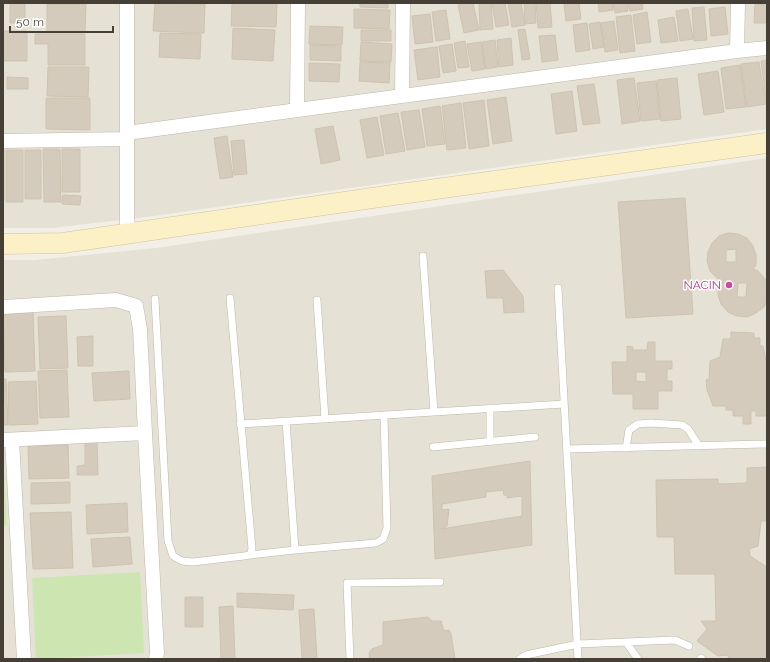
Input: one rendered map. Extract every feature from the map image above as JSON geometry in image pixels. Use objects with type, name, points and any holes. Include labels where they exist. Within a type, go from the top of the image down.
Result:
[{"type":"street","points":[[127,3],[127,234]]},
{"type":"street","points":[[297,110],[298,3]]},
{"type":"street","points":[[402,96],[403,3]]},
{"type":"street","points":[[737,51],[738,3]]},
{"type":"street","points":[[3,141],[127,136],[297,110],[767,48]]},
{"type":"street","points":[[3,244],[63,243],[767,143]]},
{"type":"street","points":[[3,308],[116,300],[136,306],[140,329],[157,645],[156,659]]},
{"type":"street","points":[[24,659],[8,440],[145,433]]},
{"type":"lane","points":[[423,256],[434,412]]},
{"type":"lane","points":[[558,288],[578,659]]},
{"type":"lane","points":[[230,298],[252,549],[250,555]]},
{"type":"lane","points":[[155,299],[168,541],[173,556],[182,561],[193,562],[295,550],[376,543],[383,539],[387,528],[384,415]]},
{"type":"lane","points":[[317,300],[326,419]]},
{"type":"lane","points":[[240,424],[564,404]]},
{"type":"lane","points":[[490,408],[490,441]]},
{"type":"lane","points":[[286,421],[295,550]]},
{"type":"lane","points":[[626,448],[629,430],[638,424],[651,423],[682,425],[688,429],[699,446]]},
{"type":"lane","points":[[433,447],[535,437]]},
{"type":"lane","points":[[567,449],[767,444]]},
{"type":"lane","points":[[350,659],[347,583],[440,582]]},
{"type":"lane","points":[[520,659],[526,655],[578,644],[675,640],[689,646]]},
{"type":"lane","points":[[626,642],[638,659]]},
{"type":"shaded area","points":[[3,3],[767,3],[767,129],[154,216],[53,228],[3,228]]},
{"type":"shaded area","points":[[767,158],[767,659],[3,659],[3,260],[35,260],[156,248]]},
{"type":"green space","points":[[3,454],[7,525],[3,526]]},
{"type":"green space","points":[[140,572],[144,653],[36,659],[32,578]]},
{"type":"building","points":[[10,3],[25,3],[25,23],[10,23]]},
{"type":"building","points":[[155,3],[205,4],[204,33],[153,31]]},
{"type":"building","points":[[232,3],[277,3],[276,27],[231,26]]},
{"type":"building","points":[[360,3],[388,3],[388,8],[360,7]]},
{"type":"building","points":[[473,3],[479,30],[464,33],[458,5]]},
{"type":"building","points":[[479,3],[491,3],[493,29],[480,30]]},
{"type":"building","points":[[492,3],[505,3],[509,25],[496,27]]},
{"type":"building","points":[[508,3],[521,3],[525,25],[512,27]]},
{"type":"building","points":[[524,3],[535,3],[536,23],[525,24]]},
{"type":"building","points":[[536,3],[550,3],[552,27],[538,28]]},
{"type":"building","points":[[564,3],[579,3],[581,19],[566,21]]},
{"type":"building","points":[[598,3],[612,3],[613,10],[599,12]]},
{"type":"building","points":[[613,3],[627,3],[628,11],[615,13]]},
{"type":"building","points":[[628,3],[642,3],[643,9],[630,11]]},
{"type":"building","points":[[47,4],[86,4],[85,32],[47,32]]},
{"type":"building","points":[[755,4],[767,5],[767,23],[754,23]]},
{"type":"building","points":[[704,7],[707,40],[694,41],[692,8]]},
{"type":"building","points":[[725,7],[728,34],[711,36],[709,9]]},
{"type":"building","points":[[354,9],[390,10],[389,29],[354,28]]},
{"type":"building","points":[[688,9],[693,39],[680,41],[676,11]]},
{"type":"building","points":[[446,10],[450,39],[436,41],[432,12]]},
{"type":"building","points":[[647,12],[651,42],[637,44],[633,15]]},
{"type":"building","points":[[430,14],[433,42],[415,44],[412,16]]},
{"type":"building","points":[[631,15],[635,51],[620,53],[616,17]]},
{"type":"building","points":[[674,17],[678,41],[661,43],[658,20]]},
{"type":"building","points":[[614,21],[618,50],[605,52],[601,23]]},
{"type":"building","points":[[600,22],[604,47],[593,49],[589,24]]},
{"type":"building","points":[[587,23],[590,50],[576,52],[573,25]]},
{"type":"building","points":[[310,26],[343,27],[342,45],[309,44]]},
{"type":"building","points":[[233,28],[275,30],[273,61],[232,59]]},
{"type":"building","points":[[525,29],[530,59],[522,60],[518,30]]},
{"type":"building","points":[[361,30],[391,30],[391,41],[361,41]]},
{"type":"building","points":[[3,31],[27,31],[27,61],[3,61]]},
{"type":"building","points":[[160,33],[201,34],[200,59],[159,57]]},
{"type":"building","points":[[35,34],[85,34],[85,65],[48,65],[48,44],[35,44]]},
{"type":"building","points":[[555,35],[558,60],[542,62],[539,36]]},
{"type":"building","points":[[511,38],[513,65],[499,67],[497,40]]},
{"type":"building","points":[[495,40],[498,67],[486,69],[482,42]]},
{"type":"building","points":[[465,41],[469,67],[458,68],[454,43]]},
{"type":"building","points":[[361,42],[392,44],[391,62],[360,61]]},
{"type":"building","points":[[481,42],[485,69],[472,71],[467,44]]},
{"type":"building","points":[[452,44],[456,71],[443,73],[439,46]]},
{"type":"building","points":[[310,45],[341,46],[341,61],[310,60]]},
{"type":"building","points":[[437,47],[440,77],[418,80],[414,50]]},
{"type":"building","points":[[767,60],[767,104],[761,61]]},
{"type":"building","points":[[360,62],[390,63],[389,83],[359,81]]},
{"type":"building","points":[[759,62],[766,104],[747,107],[741,64]]},
{"type":"building","points":[[309,63],[340,64],[339,82],[309,81]]},
{"type":"building","points":[[740,65],[746,107],[726,109],[721,68]]},
{"type":"building","points":[[48,67],[89,67],[88,97],[47,96]]},
{"type":"building","points":[[718,71],[724,112],[704,115],[698,74]]},
{"type":"building","points":[[7,77],[28,78],[28,89],[7,89]]},
{"type":"building","points":[[634,78],[640,121],[622,124],[617,80]]},
{"type":"building","points":[[677,78],[681,119],[661,121],[657,80]]},
{"type":"building","points":[[656,81],[660,119],[641,121],[637,83]]},
{"type":"building","points":[[594,84],[600,123],[583,125],[577,86]]},
{"type":"building","points":[[572,91],[577,131],[556,134],[551,94]]},
{"type":"building","points":[[506,97],[512,141],[493,144],[487,100]]},
{"type":"building","points":[[46,98],[90,98],[90,130],[46,129]]},
{"type":"building","points":[[484,100],[489,146],[469,149],[463,103]]},
{"type":"building","points":[[461,103],[466,148],[447,150],[442,106]]},
{"type":"building","points":[[440,106],[445,144],[427,146],[422,109]]},
{"type":"building","points":[[419,110],[425,147],[407,150],[401,112]]},
{"type":"building","points":[[398,113],[405,151],[386,154],[380,116]]},
{"type":"building","points":[[377,117],[384,155],[367,158],[360,120]]},
{"type":"building","points":[[333,126],[340,160],[321,164],[315,129]]},
{"type":"building","points":[[227,136],[233,177],[220,179],[214,138]]},
{"type":"building","points":[[244,140],[247,174],[234,175],[231,141]]},
{"type":"building","points":[[43,149],[60,149],[61,202],[44,202]]},
{"type":"building","points":[[62,149],[80,149],[80,192],[62,192]]},
{"type":"building","points":[[4,150],[4,201],[3,201]]},
{"type":"building","points":[[6,150],[23,150],[23,202],[6,202]]},
{"type":"building","points":[[25,150],[41,150],[41,199],[25,199]]},
{"type":"building","points":[[63,195],[81,196],[80,205],[62,204]]},
{"type":"building","points":[[685,198],[693,314],[626,318],[618,202]]},
{"type":"building","points":[[728,233],[738,234],[747,238],[753,246],[756,255],[756,265],[753,269],[758,271],[765,279],[767,284],[767,299],[764,307],[747,317],[737,316],[728,312],[721,304],[718,295],[721,280],[710,271],[707,261],[708,252],[712,243],[719,236]],"holes":[[[736,249],[736,262],[726,262],[726,250]],[[738,283],[747,283],[746,297],[737,297]]]},
{"type":"building","points":[[503,270],[523,296],[524,312],[504,313],[503,298],[487,298],[485,271]]},
{"type":"building","points":[[33,312],[35,371],[5,372],[3,313]]},
{"type":"building","points":[[66,316],[68,368],[40,369],[38,317]]},
{"type":"building","points":[[731,332],[754,333],[754,338],[760,338],[760,346],[763,346],[767,365],[767,416],[756,416],[756,411],[751,411],[751,424],[743,424],[743,416],[733,416],[733,410],[726,410],[726,406],[713,406],[707,390],[706,380],[709,379],[710,361],[720,357],[723,339],[731,339]]},
{"type":"building","points":[[93,336],[93,366],[78,366],[77,337]]},
{"type":"building","points":[[648,342],[655,342],[655,361],[672,361],[672,369],[667,369],[667,381],[672,381],[672,391],[658,391],[658,409],[633,409],[633,394],[613,394],[612,362],[627,362],[627,346],[633,347],[633,350],[647,350]],"holes":[[[636,372],[646,372],[646,382],[636,381]]]},
{"type":"building","points":[[67,370],[69,417],[40,418],[38,371]]},
{"type":"building","points":[[129,371],[130,399],[94,401],[92,373]]},
{"type":"building","points":[[3,379],[6,379],[8,425],[3,425]]},
{"type":"building","points":[[36,381],[38,424],[9,425],[8,382]]},
{"type":"building","points":[[97,441],[98,475],[77,475],[77,466],[85,465],[85,442]]},
{"type":"building","points":[[68,445],[69,478],[29,479],[28,446]]},
{"type":"building","points":[[530,461],[532,545],[435,559],[432,476]],"holes":[[[503,490],[504,495],[507,495],[507,498],[522,496],[522,516],[441,529],[447,526],[449,509],[442,510],[442,504],[486,497],[486,492]]]},
{"type":"building","points":[[767,467],[767,521],[761,521],[758,546],[749,549],[750,556],[767,567],[767,659],[729,659],[728,655],[718,656],[697,641],[707,629],[701,621],[716,621],[715,574],[675,574],[674,537],[657,537],[656,480],[718,479],[718,484],[747,483],[747,468]]},
{"type":"building","points":[[70,482],[70,503],[31,504],[31,483]]},
{"type":"building","points":[[127,503],[128,532],[87,534],[86,505]]},
{"type":"building","points":[[71,512],[73,568],[33,569],[30,513]]},
{"type":"building","points":[[130,537],[132,564],[93,567],[91,539]]},
{"type":"building","points":[[237,593],[294,595],[293,610],[237,607]]},
{"type":"building","points":[[185,597],[203,597],[203,627],[185,627]]},
{"type":"building","points":[[233,606],[235,659],[221,659],[219,607]]},
{"type":"building","points":[[314,609],[317,659],[302,659],[299,610]]},
{"type":"building","points":[[428,617],[432,621],[441,621],[444,631],[449,630],[455,659],[370,659],[369,653],[372,649],[383,645],[383,622]]},
{"type":"place","name":"NACIN","points":[[729,285]]}]
